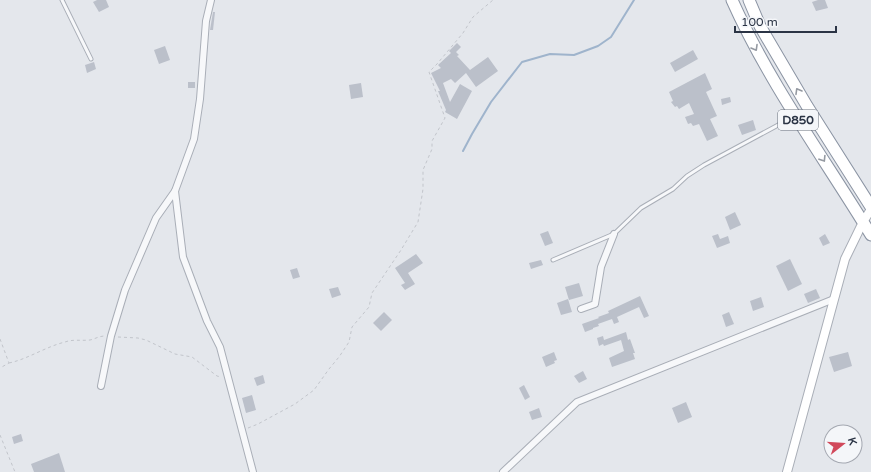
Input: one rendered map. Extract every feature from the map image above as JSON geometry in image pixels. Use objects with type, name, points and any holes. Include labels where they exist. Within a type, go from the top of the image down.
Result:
[{"type":"highway","name":"D850","points":[[732,0],[747,33],[795,116],[871,235]]},
{"type":"highway","name":"D850","points":[[749,0],[760,26],[807,106],[871,208]]},
{"type":"street","points":[[101,386],[111,336],[125,290],[156,218],[175,191],[194,139],[200,99],[206,21],[211,0]]},
{"type":"street","points":[[175,191],[183,257],[207,321],[220,347],[253,472]]},
{"type":"street","points":[[787,472],[845,259],[871,208]]},
{"type":"street","points":[[581,309],[594,304],[601,267],[614,234]]},
{"type":"street","points":[[786,463],[834,299]]},
{"type":"street","points":[[503,472],[577,402],[834,299]]},
{"type":"lane","points":[[62,0],[91,58]]},
{"type":"lane","points":[[553,260],[614,234],[641,208],[673,189],[687,176],[704,165],[795,116]]},
{"type":"path","points":[[242,430],[258,424],[295,404],[314,390],[339,358],[349,342],[352,327],[369,306],[372,293],[418,222],[423,189],[423,170],[432,149],[432,141],[445,118],[429,72],[463,33],[473,17],[493,0]]},
{"type":"path","points":[[0,368],[9,363],[18,361],[64,342],[73,340],[92,340],[100,336],[111,336],[146,340],[175,354],[192,357],[217,376],[228,378]]},
{"type":"path","points":[[0,340],[9,363]]},
{"type":"path","points":[[0,435],[15,472]]},
{"type":"building","points":[[97,0],[106,0],[109,7],[99,12],[93,2]]},
{"type":"building","points":[[825,0],[828,8],[816,11],[812,2]]},
{"type":"building","points":[[213,12],[215,12],[213,30],[210,30]]},
{"type":"building","points":[[457,43],[461,47],[456,52],[459,55],[457,56],[470,70],[488,57],[498,71],[476,87],[466,73],[455,83],[451,79],[443,83],[450,102],[460,84],[472,91],[457,119],[445,112],[446,110],[438,91],[440,91],[431,73],[441,68],[438,65],[451,53],[449,51]]},
{"type":"building","points":[[165,46],[170,60],[159,64],[154,50]]},
{"type":"building","points":[[693,50],[698,59],[675,72],[670,63]]},
{"type":"building","points":[[94,62],[96,69],[87,73],[85,65]]},
{"type":"building","points":[[705,73],[712,89],[706,92],[717,116],[710,119],[718,136],[707,141],[699,124],[693,126],[691,123],[688,124],[685,117],[694,114],[689,103],[679,109],[677,106],[675,107],[671,102],[673,101],[669,92]]},
{"type":"building","points":[[188,82],[195,82],[195,88],[188,88]]},
{"type":"building","points":[[361,83],[363,97],[351,99],[349,85]]},
{"type":"building","points":[[730,97],[731,102],[722,105],[721,99]]},
{"type":"building","points":[[753,120],[756,130],[742,135],[738,125]]},
{"type":"building","points":[[735,212],[741,225],[730,230],[725,217]]},
{"type":"building","points":[[548,231],[553,243],[545,246],[540,234]]},
{"type":"building","points":[[718,234],[720,239],[728,236],[730,243],[717,248],[712,236]]},
{"type":"building","points":[[825,234],[830,243],[823,246],[819,238]]},
{"type":"building","points":[[416,254],[423,263],[408,273],[415,284],[405,290],[401,285],[405,283],[395,268]]},
{"type":"building","points":[[790,259],[802,284],[788,291],[776,266]]},
{"type":"building","points":[[541,260],[543,265],[531,269],[529,263]]},
{"type":"building","points":[[297,268],[300,277],[293,279],[290,270]]},
{"type":"building","points":[[579,283],[583,296],[569,300],[565,287]]},
{"type":"building","points":[[338,287],[341,295],[332,298],[329,289]]},
{"type":"building","points":[[816,289],[820,298],[808,303],[804,294]]},
{"type":"building","points":[[640,296],[649,316],[644,318],[639,307],[617,317],[619,322],[614,324],[612,319],[598,324],[599,326],[585,332],[582,324],[599,318],[598,317],[609,313],[608,311]]},
{"type":"building","points":[[761,297],[764,307],[753,311],[750,301]]},
{"type":"building","points":[[568,299],[572,312],[561,315],[557,303]]},
{"type":"building","points":[[384,312],[392,320],[381,331],[373,323]]},
{"type":"building","points":[[729,312],[734,324],[726,327],[722,315]]},
{"type":"building","points":[[626,332],[628,340],[630,339],[635,353],[633,353],[635,359],[612,367],[609,358],[624,351],[621,340],[604,346],[603,344],[599,346],[597,338],[603,336],[604,340]]},
{"type":"building","points":[[554,352],[557,360],[554,361],[555,363],[546,367],[542,357]]},
{"type":"building","points":[[848,352],[852,366],[834,372],[829,357]]},
{"type":"building","points":[[583,371],[587,379],[579,383],[574,376]]},
{"type":"building","points":[[263,375],[265,383],[257,386],[254,378]]},
{"type":"building","points":[[524,385],[530,397],[525,400],[519,388]]},
{"type":"building","points":[[252,395],[256,410],[246,413],[242,398]]},
{"type":"building","points":[[686,402],[692,417],[678,423],[672,408]]},
{"type":"building","points":[[539,408],[542,417],[532,420],[529,412]]},
{"type":"building","points":[[21,434],[23,441],[14,444],[12,437]]},
{"type":"building","points":[[59,453],[65,472],[34,472],[31,464]]},
{"type":"waterway","points":[[463,151],[491,102],[522,62],[550,54],[574,55],[598,46],[611,37],[634,0]]}]
